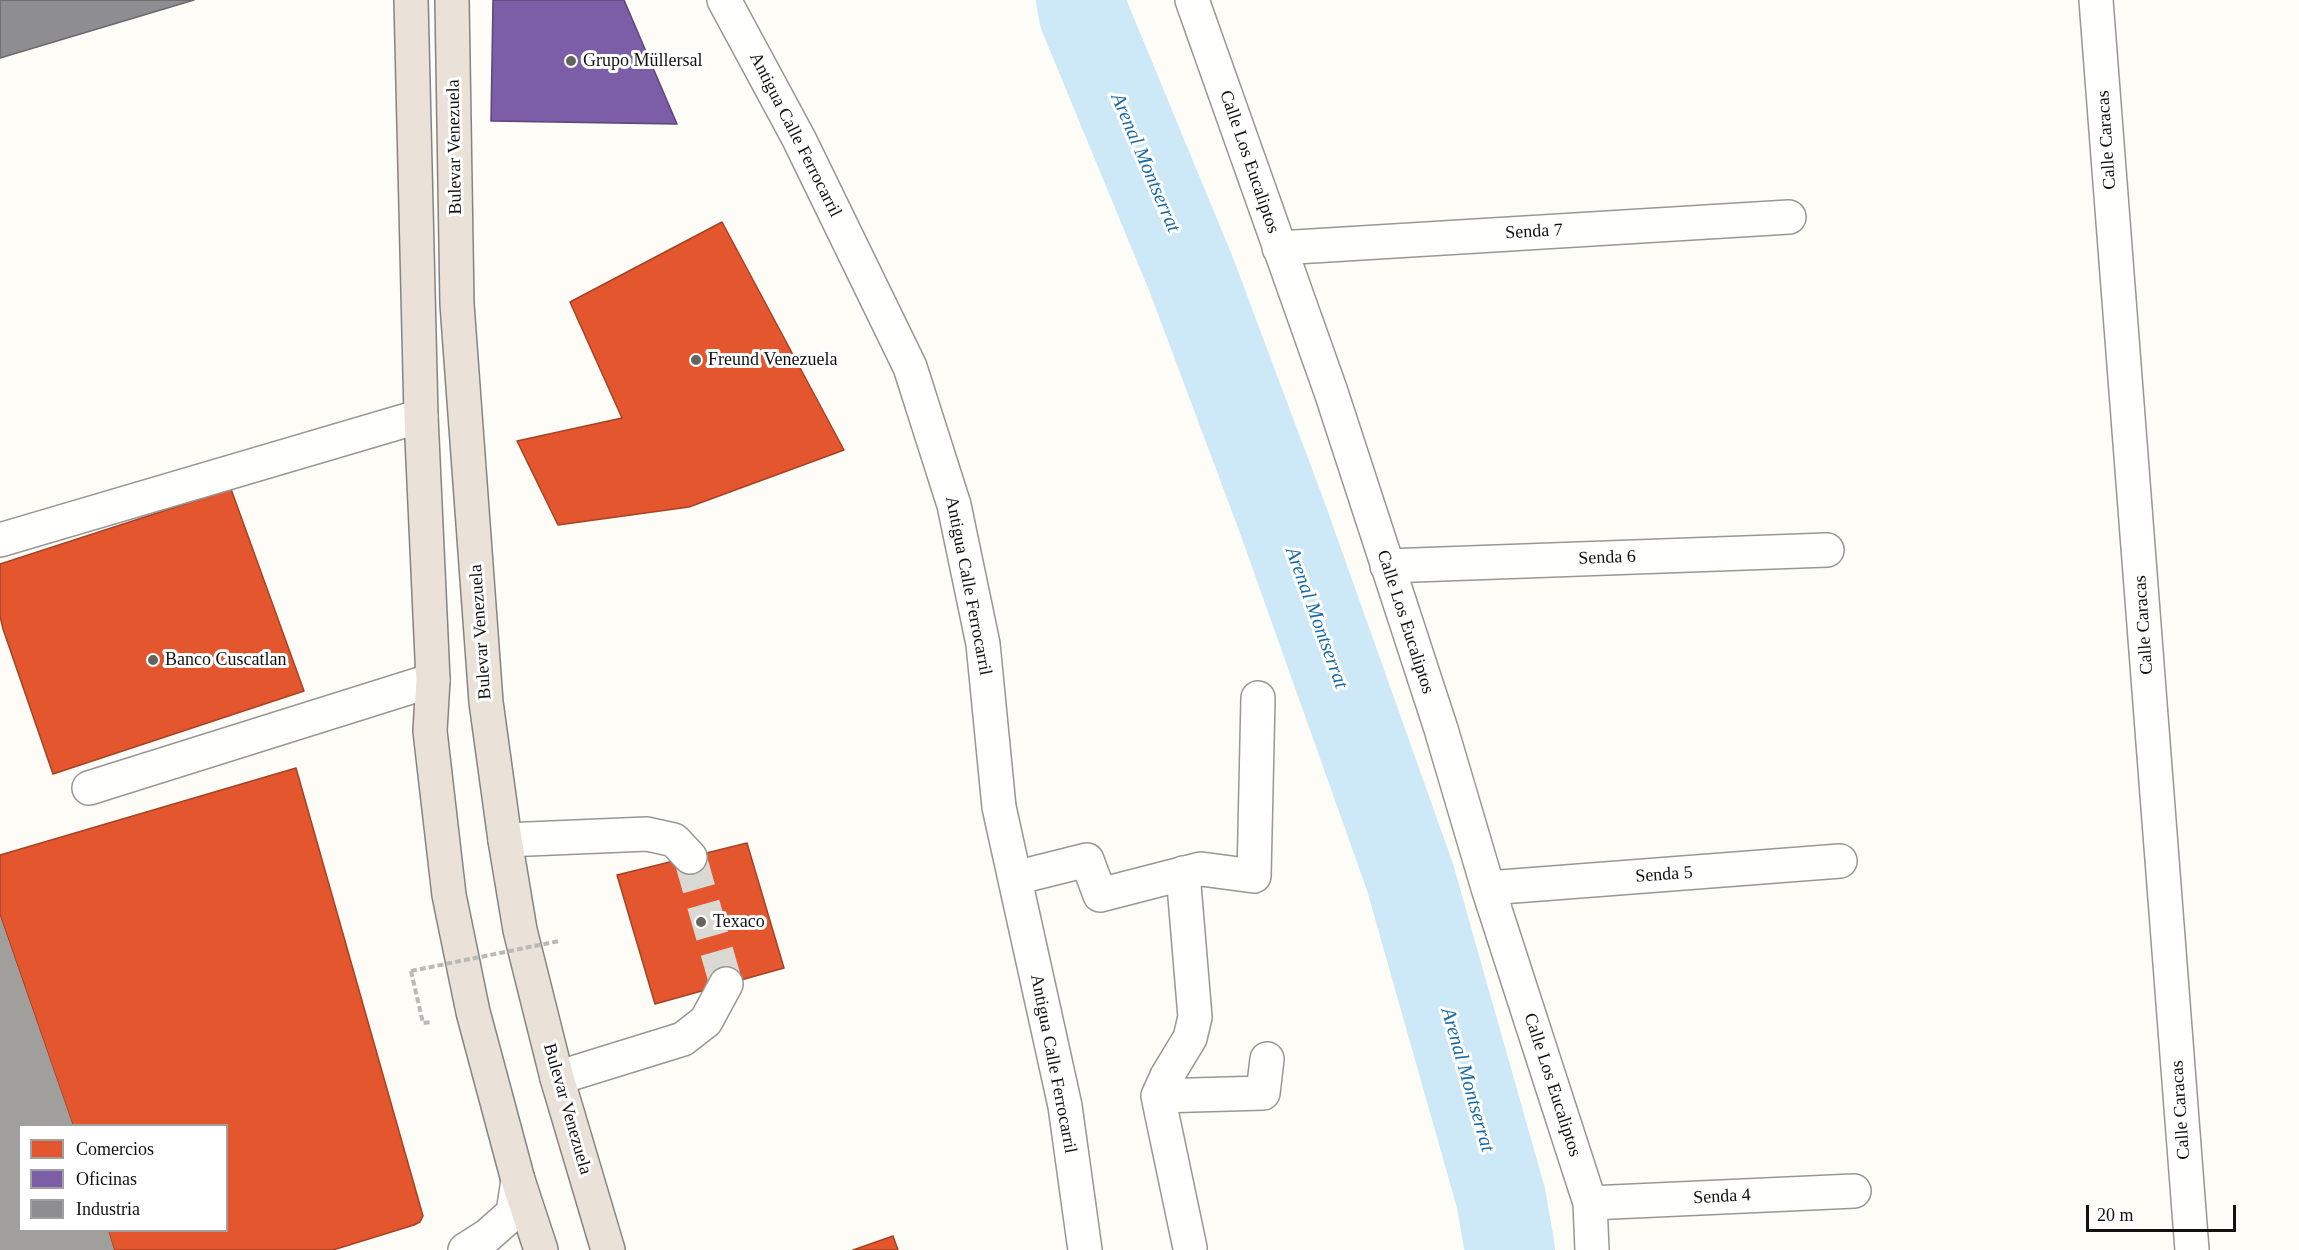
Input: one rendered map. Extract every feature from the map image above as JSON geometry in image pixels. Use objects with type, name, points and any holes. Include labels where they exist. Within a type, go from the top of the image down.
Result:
[{"type":"highway","points":[[411,0],[421,416],[433,680],[430,731],[449,895],[475,1021],[518,1180],[541,1250]]},
{"type":"highway","name":"Bulevar Venezuela","points":[[452,0],[457,304],[486,702],[504,840],[520,930],[557,1078],[608,1250]]},
{"type":"street","name":"Antigua Calle Ferrocarril","points":[[724,0],[799,139],[910,367],[954,505],[983,644],[999,807],[1065,1107],[1085,1250]]},
{"type":"street","name":"Calle Los Eucaliptos","points":[[1192,0],[1331,392],[1441,729],[1488,888],[1590,1203],[1592,1250]]},
{"type":"street","name":"Calle Caracas","points":[[2096,0],[2192,1250]]},
{"type":"street","name":"Senda 7","points":[[1279,248],[1789,217]]},
{"type":"street","points":[[0,540],[421,416]]},
{"type":"street","name":"Senda 6","points":[[1387,566],[1827,550]]},
{"type":"street","points":[[89,788],[433,680]]},
{"type":"street","points":[[1015,878],[1087,860],[1100,895],[1201,869],[1254,876],[1258,698]]},
{"type":"street","points":[[504,840],[647,834],[674,840],[690,857]]},
{"type":"street","name":"Senda 5","points":[[1488,888],[1840,861]]},
{"type":"street","points":[[1183,873],[1195,1017],[1190,1038],[1158,1096],[1190,1248]]},
{"type":"street","points":[[557,1078],[683,1039],[706,1021],[726,984]]},
{"type":"street","points":[[1158,1096],[1263,1093],[1267,1059]]},
{"type":"street","points":[[465,1250],[488,1236],[513,1213],[518,1180]]},
{"type":"street","name":"Senda 4","points":[[1590,1203],[1854,1191]]},
{"type":"path","points":[[423,1023],[411,971],[559,941]]},
{"type":"building: Comercios","name":"Freund Venezuela","points":[[722,222],[844,450],[689,507],[558,525],[517,441],[622,418],[570,302]]},
{"type":"building: Comercios","name":"Banco Cuscatlan","points":[[231,489],[304,691],[53,774],[3,629],[0,616],[0,564]]},
{"type":"building: Comercios","points":[[296,768],[423,1216],[420,1222],[333,1250],[114,1250],[109,1232],[228,1232],[228,1124],[72,1124],[0,915],[0,855]]},
{"type":"building: Comercios","name":"Texaco","points":[[747,843],[784,968],[655,1004],[617,875]]},
{"type":"building: Comercios","points":[[893,1236],[898,1250],[853,1250]]},
{"type":"building: Oficinas","name":"Grupo Müllersal","points":[[493,0],[624,0],[677,124],[491,121]]},
{"type":"building: Industria","points":[[0,0],[194,0],[0,58]]},
{"type":"building: Otros","points":[[0,916],[72,1124],[18,1124],[18,1232],[109,1232],[114,1250],[0,1250]]},
{"type":"waterway","name":"Arenal Montserrat","points":[[1081,0],[1084,15],[1191,274],[1282,517],[1410,877],[1501,1198],[1510,1250]]},
{"type":"tunnel","points":[[690,857],[726,984]]},
{"type":"place","name":"Grupo Müllersal","points":[[571,61]]},
{"type":"place","name":"Freund Venezuela","points":[[696,360]]},
{"type":"place","name":"Banco Cuscatlan","points":[[153,660]]},
{"type":"place","name":"Texaco","points":[[701,922]]}]
